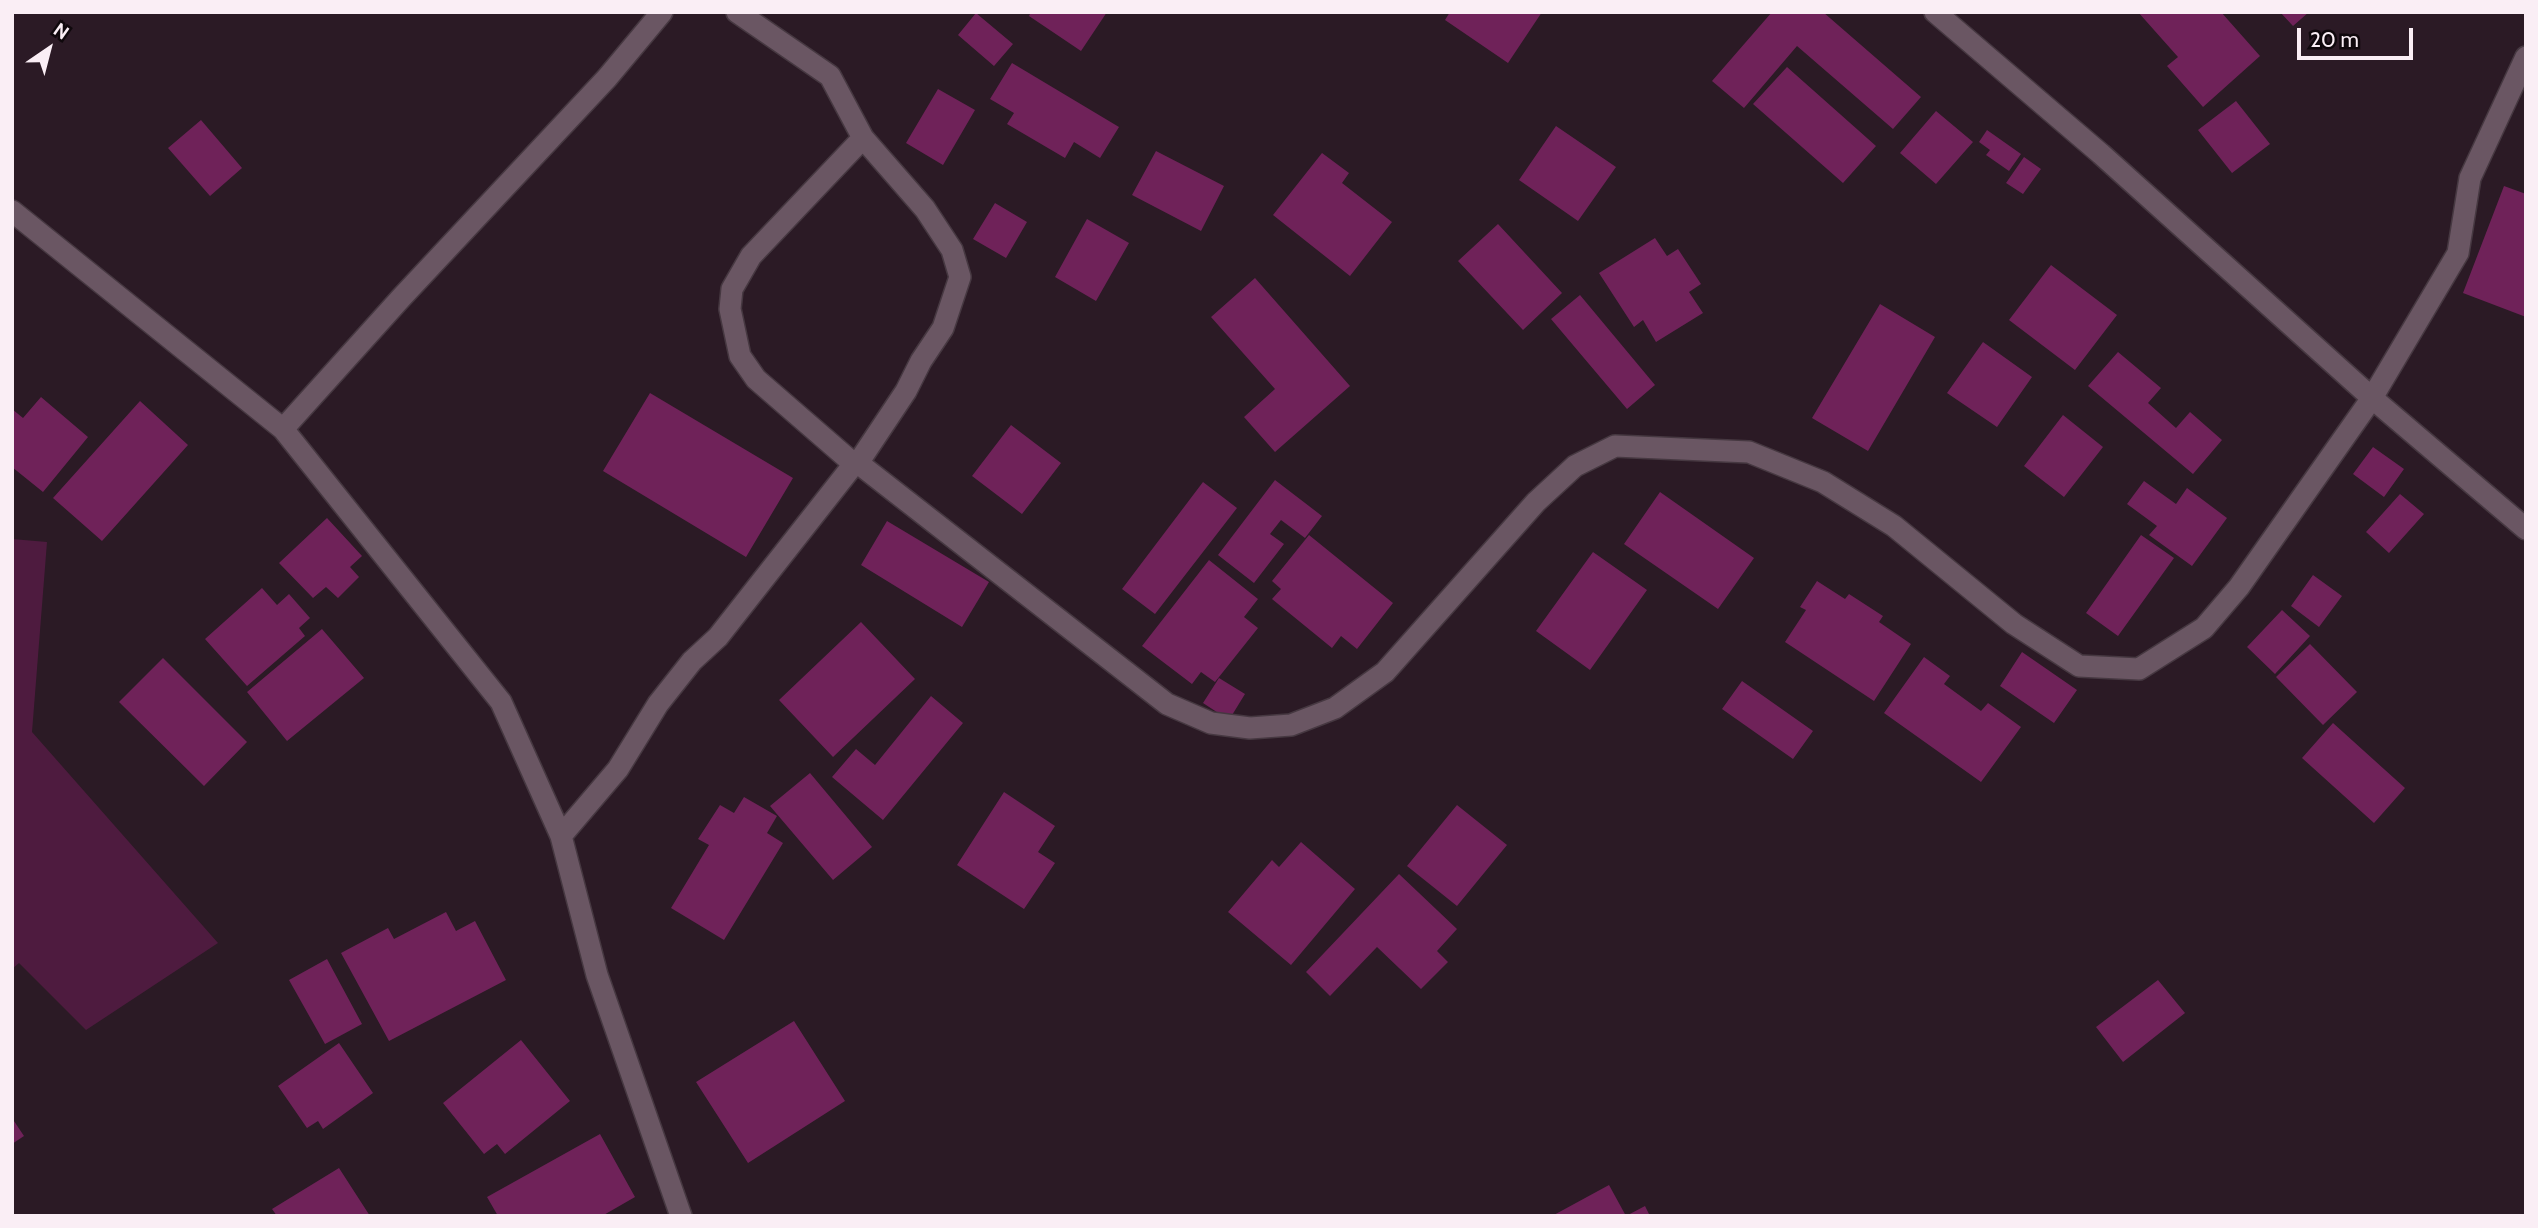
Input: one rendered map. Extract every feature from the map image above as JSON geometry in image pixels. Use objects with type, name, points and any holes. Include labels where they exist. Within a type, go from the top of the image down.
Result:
[{"type":"street","points":[[284,429],[401,298],[607,78],[662,12]]},
{"type":"street","points":[[561,836],[618,769],[659,704],[692,661],[718,636],[856,464],[906,391],[921,361],[943,328],[960,277],[952,250],[925,209],[863,138],[830,76],[737,12]]},
{"type":"street","points":[[1935,12],[2101,154],[2372,398],[2526,529]]},
{"type":"street","points":[[863,138],[751,256],[732,289],[730,309],[740,356],[755,379],[856,464],[1167,704],[1211,723],[1250,728],[1291,725],[1335,708],[1385,671],[1536,502],[1575,466],[1615,446],[1749,452],[1823,482],[1894,526],[2014,624],[2078,666],[2138,669],[2204,628],[2239,587],[2372,398],[2458,253],[2470,178],[2526,57]]},
{"type":"street","points":[[12,211],[284,429],[501,702],[561,836],[597,975],[681,1216]]},
{"type":"shaded area","points":[[12,539],[47,542],[32,732],[218,943],[86,1030],[19,963],[12,969]]},
{"type":"building","points":[[1031,12],[1107,12],[1081,51],[1029,16]]},
{"type":"building","points":[[1450,12],[1542,12],[1508,63],[1445,20]]},
{"type":"building","points":[[1772,12],[1823,12],[1921,97],[1893,129],[1797,46],[1744,108],[1712,81]]},
{"type":"building","points":[[2138,12],[2221,12],[2260,56],[2203,107],[2167,66],[2178,57]]},
{"type":"building","points":[[2280,12],[2309,12],[2293,26]]},
{"type":"building","points":[[976,13],[1013,44],[994,66],[958,35]]},
{"type":"building","points":[[1012,63],[1119,127],[1100,158],[1074,142],[1065,158],[1007,124],[1014,113],[990,99]]},
{"type":"building","points":[[1787,67],[1876,146],[1843,183],[1753,104]]},
{"type":"building","points":[[938,89],[975,110],[943,165],[906,143]]},
{"type":"building","points":[[2236,101],[2270,144],[2232,173],[2198,130]]},
{"type":"building","points":[[1936,111],[1973,142],[1936,184],[1900,153]]},
{"type":"building","points":[[201,120],[242,168],[210,196],[168,148]]},
{"type":"building","points":[[1556,126],[1616,167],[1578,221],[1519,180]]},
{"type":"building","points":[[1987,130],[2021,154],[2009,171],[1986,155],[1990,150],[1979,142]]},
{"type":"building","points":[[1156,151],[1224,186],[1201,231],[1132,195]]},
{"type":"building","points":[[1322,153],[1349,173],[1342,183],[1392,222],[1350,276],[1273,215]]},
{"type":"building","points":[[2024,157],[2041,169],[2023,194],[2006,183]]},
{"type":"building","points":[[2504,186],[2526,194],[2526,317],[2463,293]]},
{"type":"building","points":[[995,203],[1027,222],[1006,258],[973,239]]},
{"type":"building","points":[[1087,219],[1129,243],[1096,301],[1055,277]]},
{"type":"building","points":[[1498,224],[1562,293],[1523,330],[1458,261]]},
{"type":"building","points":[[1655,238],[1667,256],[1678,249],[1701,284],[1689,292],[1703,313],[1656,342],[1643,320],[1634,327],[1599,273]]},
{"type":"building","points":[[2051,265],[2117,315],[2075,370],[2009,320]]},
{"type":"building","points":[[1255,278],[1350,386],[1275,452],[1244,417],[1275,389],[1211,317]]},
{"type":"building","points":[[1580,295],[1655,385],[1627,409],[1551,319]]},
{"type":"building","points":[[1880,304],[1935,337],[1868,451],[1812,418]]},
{"type":"building","points":[[1983,342],[2032,377],[1997,427],[1947,393]]},
{"type":"building","points":[[2118,352],[2161,388],[2148,403],[2176,428],[2190,412],[2222,440],[2193,474],[2088,386]]},
{"type":"building","points":[[650,393],[793,478],[746,557],[603,471]]},
{"type":"building","points":[[41,397],[88,437],[43,492],[12,467],[12,409],[23,418]]},
{"type":"building","points":[[140,401],[188,445],[102,541],[53,498]]},
{"type":"building","points":[[2063,415],[2103,447],[2064,497],[2024,466]]},
{"type":"building","points":[[1011,425],[1061,463],[1022,514],[972,476]]},
{"type":"building","points":[[2373,447],[2404,469],[2384,497],[2353,474]]},
{"type":"building","points":[[1275,480],[1322,516],[1305,538],[1281,520],[1270,534],[1284,544],[1254,583],[1218,555]]},
{"type":"building","points":[[2144,481],[2176,504],[2187,488],[2227,518],[2192,566],[2149,535],[2157,526],[2127,504]]},
{"type":"building","points":[[1203,482],[1237,508],[1155,614],[1122,589]]},
{"type":"building","points":[[1660,492],[1754,558],[1718,609],[1624,544]]},
{"type":"building","points":[[2400,494],[2424,514],[2389,553],[2366,532]]},
{"type":"building","points":[[327,518],[362,556],[350,567],[359,577],[338,598],[326,587],[313,598],[279,563]]},
{"type":"building","points":[[887,521],[989,582],[962,627],[861,565]]},
{"type":"building","points":[[1309,535],[1393,603],[1357,649],[1341,636],[1332,648],[1272,599],[1281,589],[1272,581]]},
{"type":"building","points":[[2141,535],[2174,558],[2118,636],[2086,613]]},
{"type":"building","points":[[1593,552],[1647,590],[1590,670],[1536,631]]},
{"type":"building","points":[[1209,560],[1258,599],[1244,617],[1258,628],[1215,682],[1201,672],[1192,684],[1142,646]]},
{"type":"building","points":[[2313,575],[2342,596],[2319,627],[2291,606]]},
{"type":"building","points":[[1817,581],[1845,599],[1849,594],[1883,616],[1879,622],[1911,644],[1874,701],[1785,642],[1806,610],[1800,607]]},
{"type":"building","points":[[262,588],[277,605],[289,594],[310,618],[299,628],[305,636],[247,686],[205,639]]},
{"type":"building","points":[[2282,610],[2310,636],[2275,674],[2247,647]]},
{"type":"building","points":[[861,622],[915,679],[833,757],[779,700]]},
{"type":"building","points":[[322,629],[364,678],[287,741],[247,692]]},
{"type":"building","points":[[2310,644],[2357,692],[2323,725],[2276,677]]},
{"type":"building","points":[[2022,652],[2077,690],[2054,723],[2000,686]]},
{"type":"building","points":[[1924,657],[1950,676],[1944,684],[1981,711],[1988,703],[2021,727],[1981,782],[1884,713]]},
{"type":"building","points":[[163,658],[247,742],[204,786],[119,702]]},
{"type":"building","points":[[1219,678],[1245,694],[1229,720],[1203,703]]},
{"type":"building","points":[[1742,681],[1813,731],[1793,759],[1722,709]]},
{"type":"building","points":[[931,696],[963,723],[883,820],[832,777],[856,749],[875,765]]},
{"type":"building","points":[[2333,723],[2405,788],[2374,823],[2302,758]]},
{"type":"building","points":[[810,773],[872,847],[833,880],[770,806]]},
{"type":"building","points":[[1004,792],[1055,826],[1038,852],[1055,863],[1024,909],[957,865]]},
{"type":"building","points":[[744,797],[777,816],[767,833],[783,843],[724,940],[671,908],[709,845],[698,839],[720,805],[734,813]]},
{"type":"building","points":[[1457,805],[1507,845],[1457,906],[1407,866]]},
{"type":"building","points":[[1301,842],[1355,889],[1291,965],[1228,912],[1272,860],[1279,867]]},
{"type":"building","points":[[1399,874],[1457,929],[1437,951],[1448,962],[1421,989],[1377,947],[1330,996],[1306,972]]},
{"type":"building","points":[[446,912],[456,931],[475,921],[506,980],[389,1041],[341,953],[388,928],[394,939]]},
{"type":"building","points":[[327,959],[362,1024],[325,1044],[289,980]]},
{"type":"building","points":[[2158,980],[2185,1013],[2123,1062],[2096,1027]]},
{"type":"building","points":[[794,1021],[845,1101],[748,1163],[696,1082]]},
{"type":"building","points":[[521,1040],[570,1101],[505,1154],[497,1144],[484,1154],[443,1103]]},
{"type":"building","points":[[339,1043],[373,1093],[323,1129],[318,1121],[307,1128],[278,1086]]},
{"type":"building","points":[[12,1118],[24,1136],[12,1144]]},
{"type":"building","points":[[600,1134],[635,1197],[602,1216],[498,1216],[487,1197]]},
{"type":"building","points":[[339,1168],[370,1216],[277,1216],[272,1209]]},
{"type":"building","points":[[1609,1185],[1626,1216],[1552,1216]]},
{"type":"building","points":[[1645,1206],[1650,1216],[1626,1216]]}]
